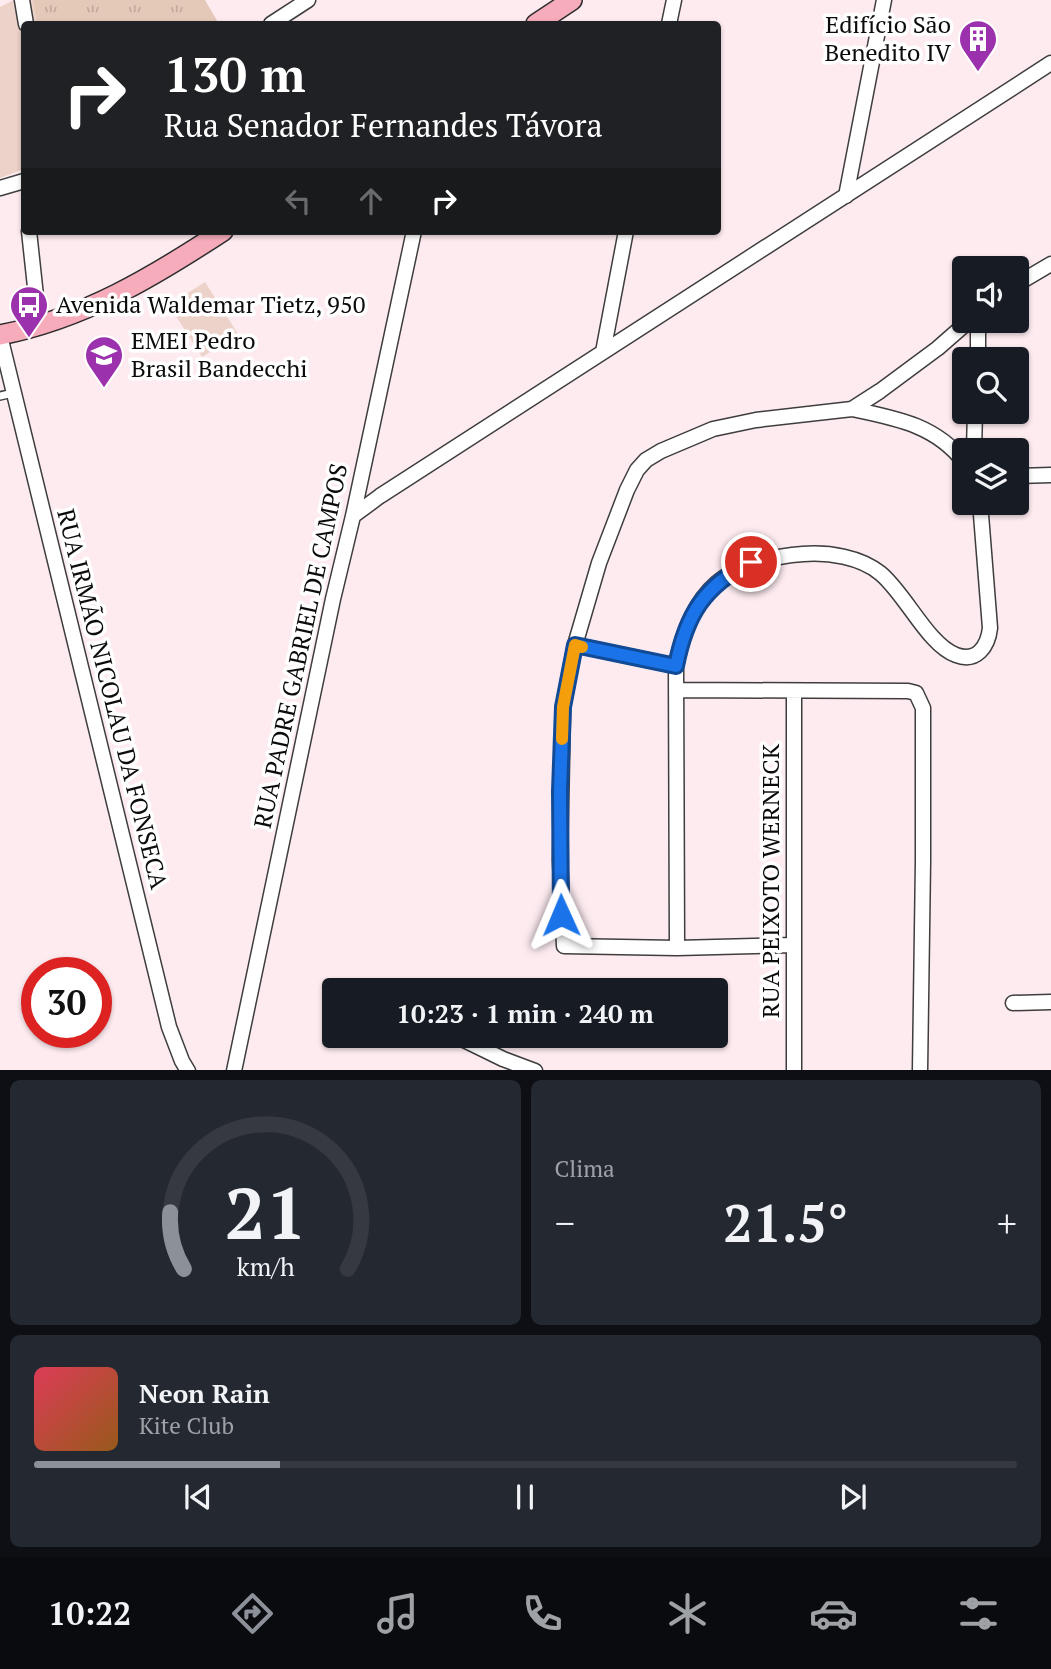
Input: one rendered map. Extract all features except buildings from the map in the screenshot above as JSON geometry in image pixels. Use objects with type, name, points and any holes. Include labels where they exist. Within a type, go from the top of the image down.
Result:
[{"type":"street","points":[[22,0],[26,21]]},
{"type":"street","points":[[276,21],[308,0]]},
{"type":"street","points":[[540,21],[572,0]]},
{"type":"street","points":[[670,21],[674,0]]},
{"type":"street","points":[[846,195],[884,0]]},
{"type":"street","points":[[353,516],[1051,63]]},
{"type":"street","points":[[0,188],[21,184]]},
{"type":"street","points":[[30,235],[39,324]]},
{"type":"street","points":[[0,336],[92,307],[164,270],[217,235]]},
{"type":"street","name":"RUA PADRE GABRIEL DE CAMPOS","points":[[234,1070],[330,611],[413,235]]},
{"type":"street","points":[[603,352],[624,235]]},
{"type":"street","points":[[1029,277],[1051,264]]},
{"type":"street","points":[[852,409],[880,391],[954,333]]},
{"type":"street","name":"RUA IRMÃO NICOLAU DA FONSECA","points":[[0,336],[7,394],[169,1027],[188,1070]]},
{"type":"street","points":[[794,945],[677,948],[564,946],[562,942],[562,719],[575,645],[611,528],[627,490],[646,460],[686,439],[713,429],[756,420],[852,409],[920,425],[952,448]]},
{"type":"street","points":[[1029,476],[1051,475]]},
{"type":"street","points":[[677,948],[676,666],[681,638],[692,614],[709,591],[727,574],[751,562],[810,553],[834,555],[862,562],[879,572],[895,586],[943,648],[954,655],[975,656],[983,650],[988,641],[990,628],[981,515]]},
{"type":"street","points":[[575,645],[676,666]]},
{"type":"street","points":[[676,690],[916,693],[923,708],[920,1070]]},
{"type":"street","name":"RUA PEIXOTO WERNECK","points":[[794,691],[794,1070]]},
{"type":"street","points":[[1013,1003],[1051,1002]]},
{"type":"street","points":[[481,1048],[535,1070]]},
{"type":"green space","points":[[30,0],[205,0],[217,21],[25,21]]},
{"type":"shaded area","points":[[14,0],[33,0],[36,21],[21,21],[21,170],[0,178],[0,7]]},
{"type":"shaded area","points":[[205,282],[238,334],[202,357],[169,305]]},
{"type":"slow traffic","points":[[562,739],[567,681],[575,645],[582,647]]},
{"type":"place","name":"Edifício São Benedito IV","points":[[978,73]]},
{"type":"place","name":"Avenida Waldemar Tietz, 950","points":[[29,339]]},
{"type":"place","name":"EMEI Pedro Brasil Bandecchi","points":[[104,389]]},
{"type":"route","points":[[561,915],[560,791],[563,707],[575,645],[676,666],[681,638],[692,614],[709,591],[727,574],[751,562]]}]
